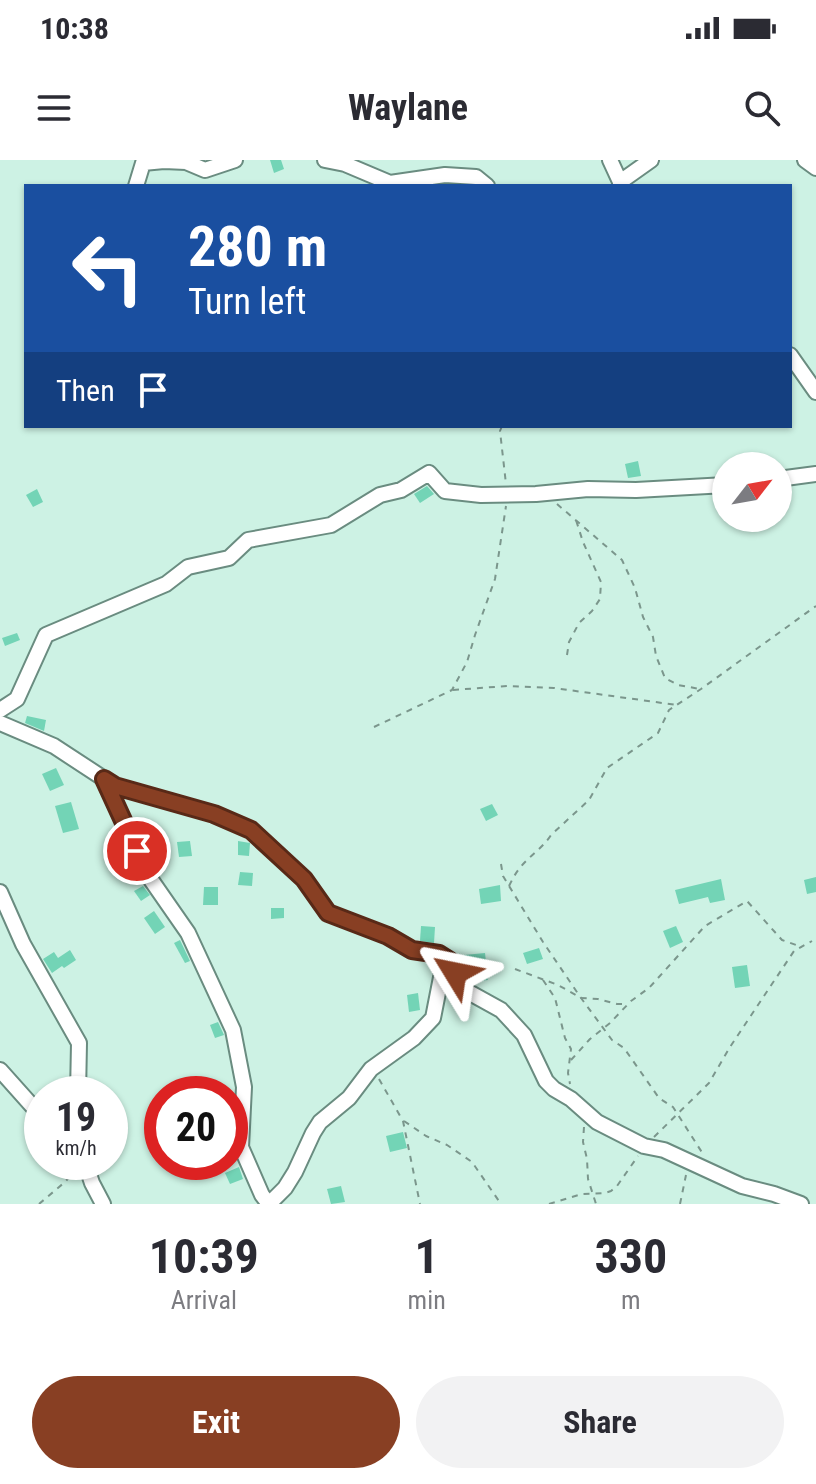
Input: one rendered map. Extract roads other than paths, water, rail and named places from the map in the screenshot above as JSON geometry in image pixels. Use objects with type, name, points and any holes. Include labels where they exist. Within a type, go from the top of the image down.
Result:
[{"type":"street","points":[[137,184],[143,163],[186,162],[205,170],[235,160]]},
{"type":"street","points":[[325,160],[345,164],[390,183],[445,175],[476,177],[485,184]]},
{"type":"street","points":[[610,160],[621,184],[651,160]]},
{"type":"street","points":[[805,160],[816,168]]},
{"type":"street","points":[[792,358],[816,392]]},
{"type":"street","points":[[0,710],[17,699],[46,635],[166,584],[188,567],[229,558],[248,540],[331,525],[380,495],[401,490],[429,473],[445,491],[481,495],[712,486]]},
{"type":"street","points":[[792,477],[816,474]]},
{"type":"street","points":[[0,723],[54,746],[115,786],[214,814],[251,830],[304,879],[328,913],[388,936],[412,950],[445,957],[454,967],[458,984],[463,989],[501,1010],[514,1022],[524,1035],[546,1081],[606,1128],[664,1150],[742,1186],[801,1204]]},
{"type":"street","points":[[104,779],[147,874],[188,933],[233,1030],[244,1087],[241,1147],[269,1204],[295,1172],[320,1122],[349,1098],[371,1069],[414,1038],[433,1018],[445,957]]},
{"type":"street","points":[[0,892],[23,944],[79,1043],[78,1076]]},
{"type":"street","points":[[0,1070],[24,1097]]},
{"type":"street","points":[[92,1180],[103,1204]]}]
